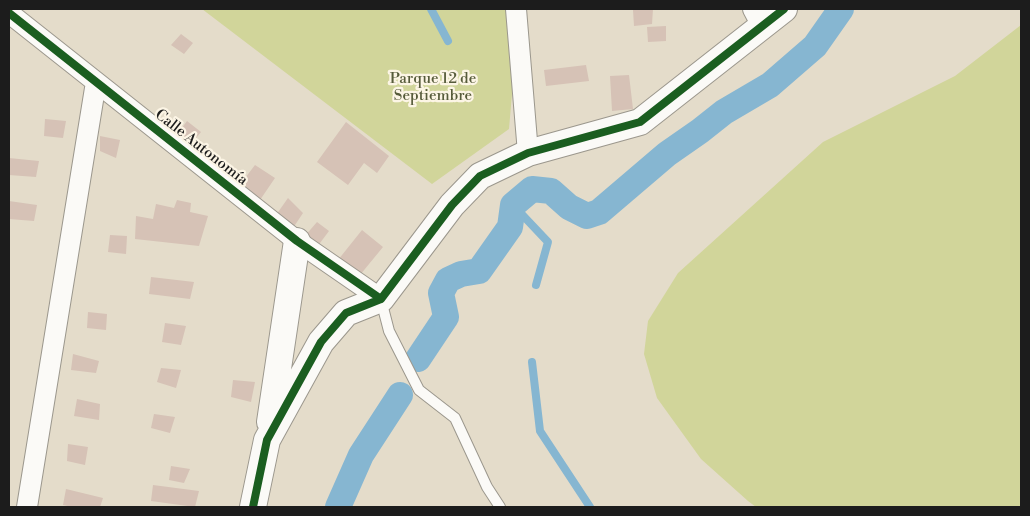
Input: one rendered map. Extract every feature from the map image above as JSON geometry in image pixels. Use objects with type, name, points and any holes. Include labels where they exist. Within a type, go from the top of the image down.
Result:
[{"type":"street","points":[[516,9],[528,153]]},
{"type":"street","points":[[267,440],[321,342],[346,313],[381,299],[452,206],[480,176],[528,153],[640,122],[758,17],[784,9]]},
{"type":"street","name":"Calle Autonomía","points":[[9,13],[297,241],[381,299]]},
{"type":"street","points":[[27,507],[96,82]]},
{"type":"street","points":[[254,507],[267,440],[297,241]]},
{"type":"lane","points":[[381,299],[389,332],[419,390],[455,418],[487,487],[500,507]]},
{"type":"green space","name":"Parque 12 de Septiembre","points":[[202,9],[509,9],[513,82],[509,129],[432,184]]},
{"type":"green space","points":[[1021,25],[1021,507],[756,507],[701,459],[657,398],[644,354],[648,321],[678,273],[823,142],[955,76]]},
{"type":"building","points":[[653,9],[652,24],[634,26],[633,10]]},
{"type":"building","points":[[666,26],[666,41],[648,42],[647,27]]},
{"type":"building","points":[[181,34],[193,43],[184,54],[171,45]]},
{"type":"building","points":[[586,65],[589,81],[546,86],[544,70]]},
{"type":"building","points":[[629,75],[633,109],[612,111],[610,76]]},
{"type":"building","points":[[45,119],[66,121],[63,138],[44,136]]},
{"type":"building","points":[[187,121],[201,132],[189,147],[176,136]]},
{"type":"building","points":[[346,122],[389,156],[377,173],[364,163],[348,185],[317,162]]},
{"type":"building","points":[[100,136],[120,140],[116,158],[100,151]]},
{"type":"building","points":[[9,158],[39,161],[36,177],[9,175]]},
{"type":"building","points":[[255,165],[275,178],[260,200],[239,186]]},
{"type":"building","points":[[288,198],[303,213],[293,228],[276,215]]},
{"type":"building","points":[[177,200],[191,203],[190,212],[208,216],[199,246],[135,239],[136,216],[153,219],[156,204],[174,208]]},
{"type":"building","points":[[9,201],[37,205],[34,221],[9,219]]},
{"type":"building","points":[[317,222],[329,231],[317,247],[304,237]]},
{"type":"building","points":[[362,230],[383,247],[360,275],[338,260]]},
{"type":"building","points":[[110,235],[127,236],[126,254],[108,252]]},
{"type":"building","points":[[151,277],[194,282],[190,299],[149,294]]},
{"type":"building","points":[[88,312],[107,314],[106,330],[87,328]]},
{"type":"building","points":[[165,323],[186,326],[181,345],[162,342]]},
{"type":"building","points":[[73,354],[99,361],[96,373],[71,370]]},
{"type":"building","points":[[161,368],[181,370],[176,388],[157,382]]},
{"type":"building","points":[[233,380],[255,382],[251,402],[231,397]]},
{"type":"building","points":[[77,399],[100,404],[99,420],[74,416]]},
{"type":"building","points":[[154,414],[175,417],[170,433],[151,428]]},
{"type":"building","points":[[68,444],[88,447],[85,465],[67,461]]},
{"type":"building","points":[[171,466],[190,469],[184,483],[169,480]]},
{"type":"building","points":[[153,485],[199,491],[195,507],[151,501]]},
{"type":"building","points":[[66,489],[103,498],[100,507],[72,507],[63,505]]},
{"type":"waterway","points":[[431,9],[448,41]]},
{"type":"waterway","points":[[418,359],[446,317],[441,293],[448,280],[461,274],[479,271],[510,227],[513,205],[532,189],[551,191],[569,207],[587,216],[599,212],[667,154],[724,112],[770,85],[815,46],[841,9]]},
{"type":"waterway","points":[[513,205],[548,242],[536,285]]},
{"type":"waterway","points":[[532,362],[540,431],[590,507]]},
{"type":"waterway","points":[[338,507],[361,455],[400,395]]},
{"type":"cycle path","points":[[253,507],[267,440],[321,342],[346,313],[381,299],[452,205],[480,176],[528,153],[640,122],[784,9]]},
{"type":"cycle path","points":[[9,13],[297,241],[381,299]]}]
